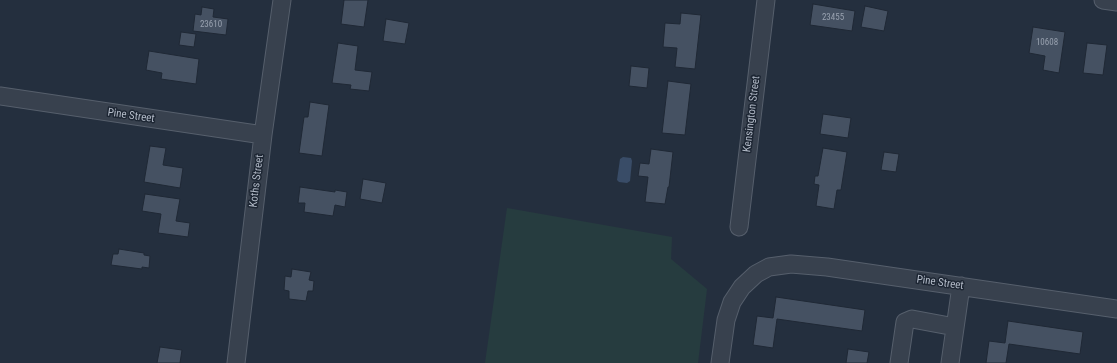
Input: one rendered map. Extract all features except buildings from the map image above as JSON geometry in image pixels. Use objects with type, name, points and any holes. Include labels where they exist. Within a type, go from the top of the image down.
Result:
[{"type":"street","name":"Koths Street","points":[[236,363],[263,135],[282,0]]},
{"type":"street","name":"Kensington Street","points":[[739,227],[766,0]]},
{"type":"street","points":[[1103,0],[1117,2]]},
{"type":"street","name":"Pine Street","points":[[0,96],[263,135]]},
{"type":"street","name":"Pine Street","points":[[720,363],[726,320],[732,302],[742,287],[756,274],[769,267],[791,264],[827,267],[1117,309]]},
{"type":"street","points":[[950,363],[961,286]]},
{"type":"street","points":[[899,363],[906,322],[912,319],[955,327]]},
{"type":"green space","points":[[507,208],[672,237],[671,259],[707,289],[698,363],[485,363]]},
{"type":"water","points":[[623,157],[631,158],[632,161],[630,181],[627,183],[619,182],[617,180],[620,159]]}]
